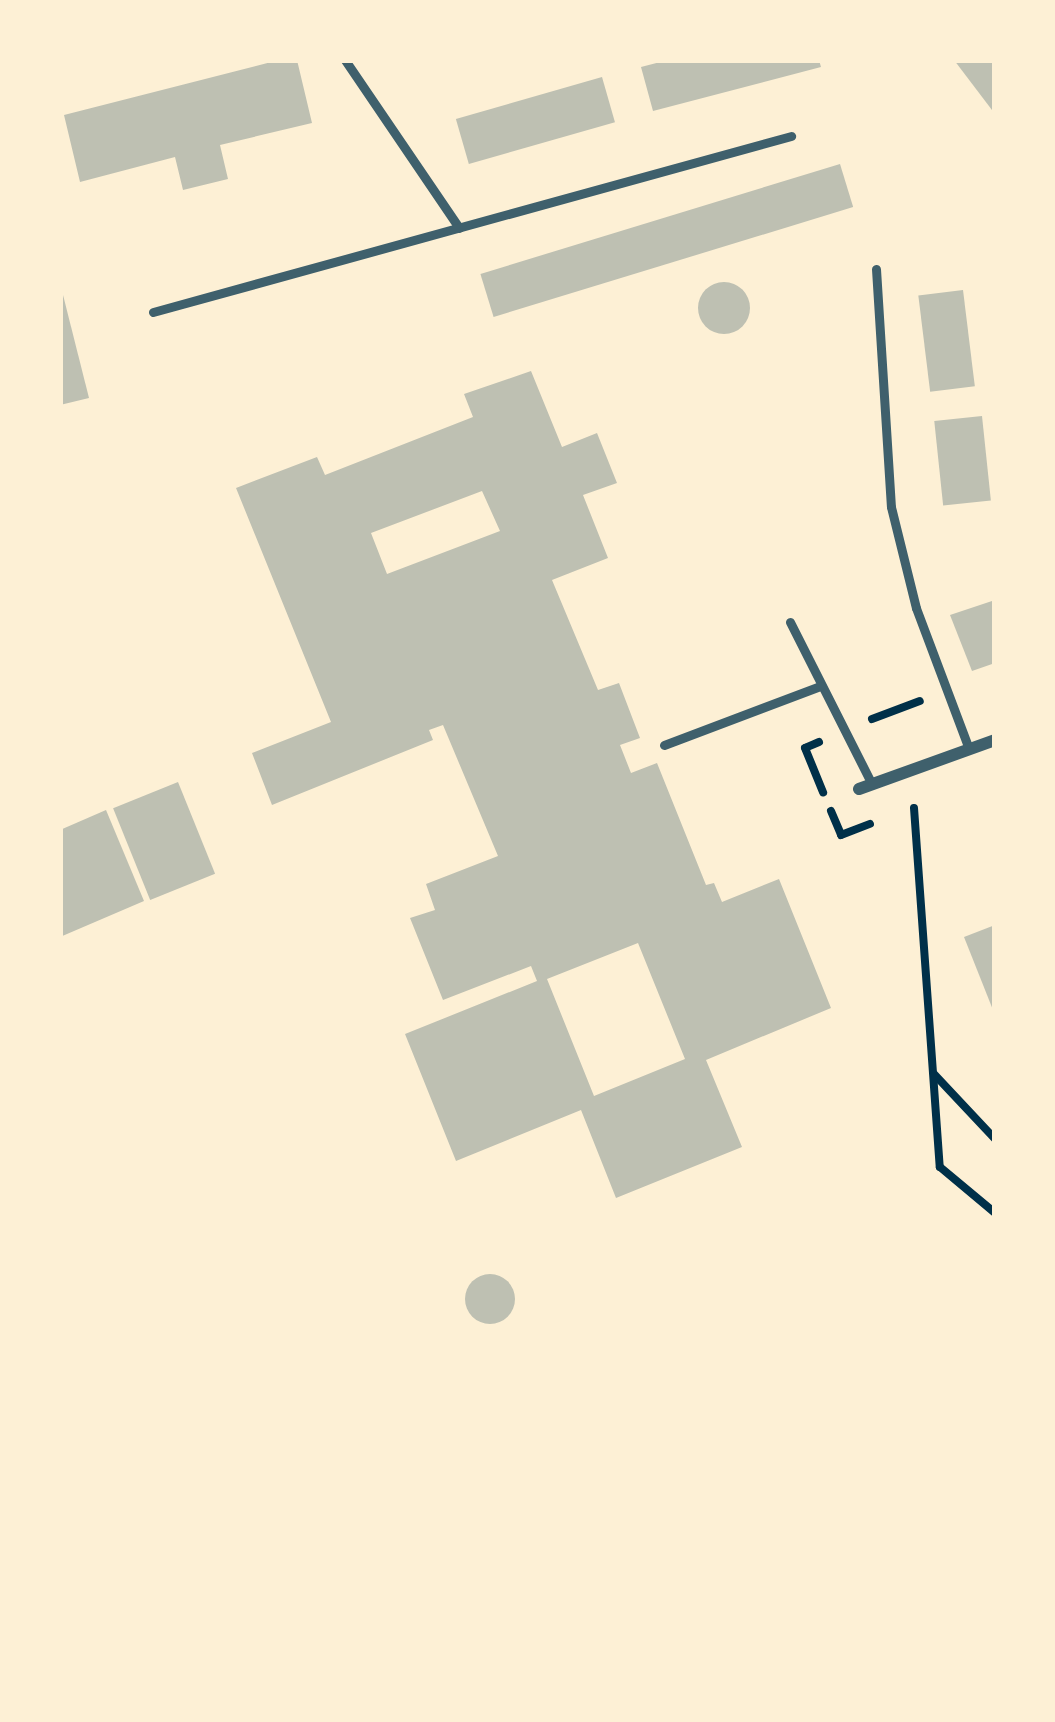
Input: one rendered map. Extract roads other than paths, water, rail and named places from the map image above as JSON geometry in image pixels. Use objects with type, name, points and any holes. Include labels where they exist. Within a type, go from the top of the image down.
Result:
[{"type":"street","points":[[866,787],[995,740]]},
{"type":"lane","points":[[344,60],[458,228]]},
{"type":"lane","points":[[153,312],[791,136]]},
{"type":"lane","points":[[876,268],[891,507],[916,608],[969,749]]},
{"type":"lane","points":[[790,622],[866,787]]},
{"type":"lane","points":[[664,745],[820,686]]}]
